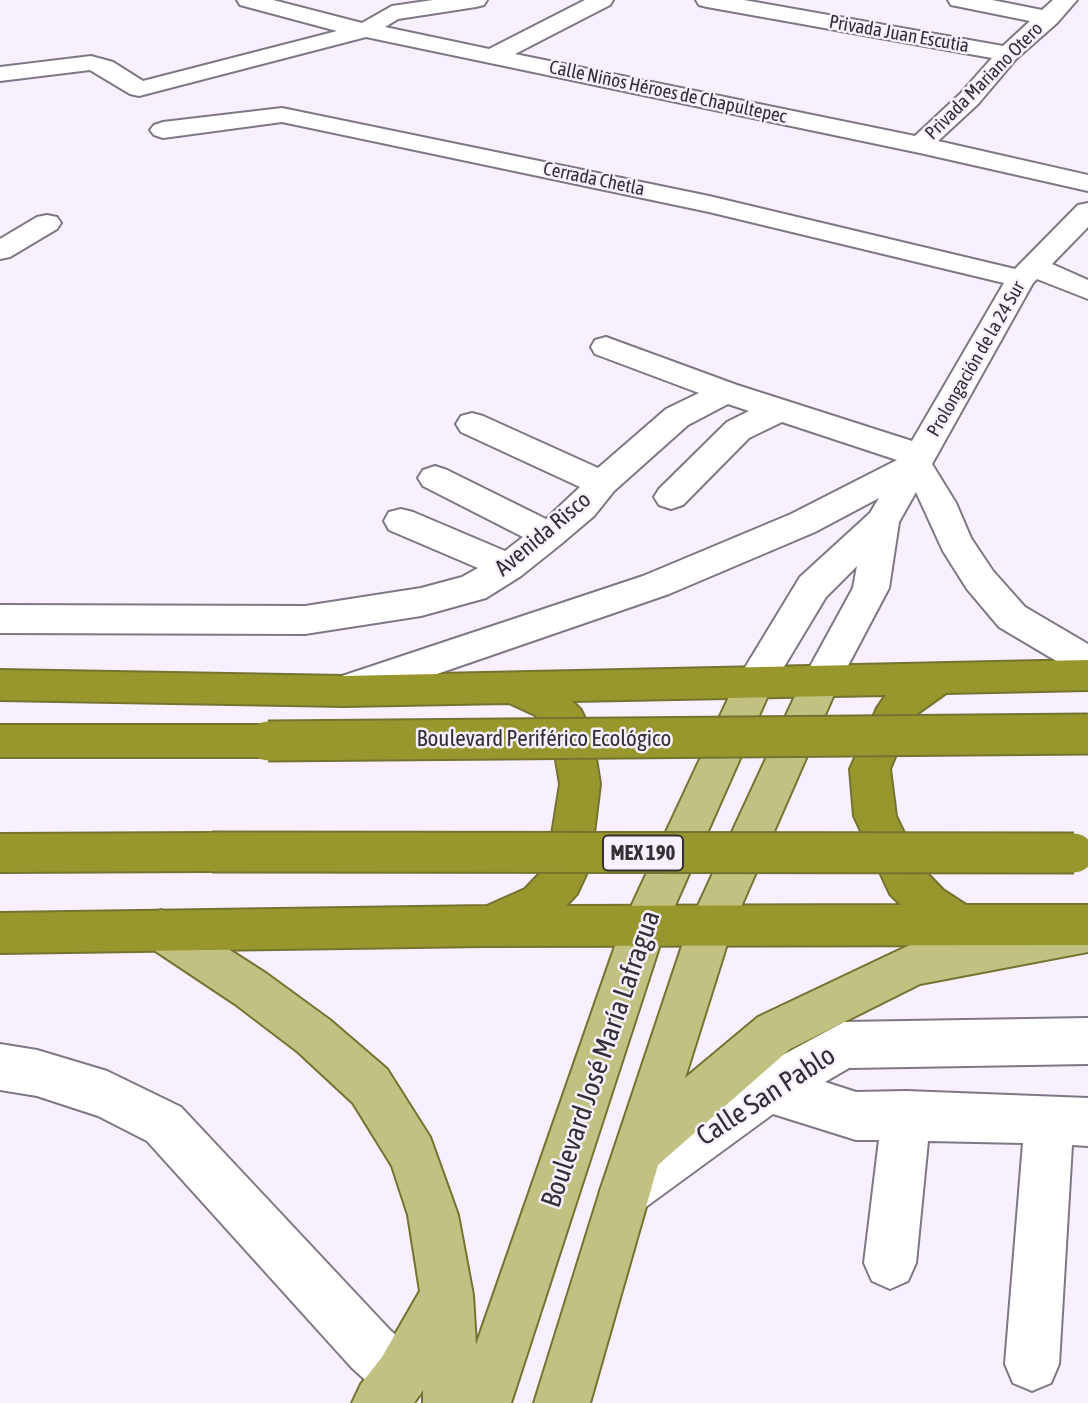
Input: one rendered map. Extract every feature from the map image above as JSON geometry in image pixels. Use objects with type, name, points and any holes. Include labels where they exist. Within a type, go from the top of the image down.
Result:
[{"type":"highway","points":[[0,685],[344,691],[1088,676]]},
{"type":"highway","points":[[936,680],[895,708],[870,769],[875,816],[905,880],[928,904],[962,927]]},
{"type":"highway","points":[[485,926],[528,911],[557,886],[569,866],[580,784],[572,733],[567,722],[549,704],[509,687]]},
{"type":"highway","name":"Boulevard Periférico Ecológico","points":[[0,741],[1088,734]]},
{"type":"highway","name":"MEX 190","points":[[0,853],[1081,853]]},
{"type":"highway","points":[[0,933],[485,926],[1088,925]]},
{"type":"main road","points":[[562,1403],[632,1170],[711,925],[820,683]]},
{"type":"main road","name":"Boulevard José María Lafragua","points":[[483,1403],[644,926],[754,684]]},
{"type":"main road","points":[[160,930],[251,989],[293,1020],[370,1086],[413,1154],[433,1215],[447,1295],[451,1403]]},
{"type":"main road","points":[[632,1170],[775,1033],[914,964],[1088,932]]},
{"type":"main road","points":[[391,1389],[447,1295]]},
{"type":"street","name":"Calle Niños Héroes de Chapultepec","points":[[248,0],[366,30],[919,145],[1088,183]]},
{"type":"street","points":[[0,74],[91,63],[105,67],[139,89],[366,30],[392,13],[476,0]]},
{"type":"street","points":[[493,56],[602,0]]},
{"type":"street","name":"Privada Juan Escutia","points":[[707,0],[1007,54]]},
{"type":"street","name":"Privada Mariano Otero","points":[[959,0],[1049,18]]},
{"type":"street","name":"Privada Mariano Otero","points":[[919,145],[969,99],[1007,54],[1066,0]]},
{"type":"street","name":"Cerrada Chetla","points":[[163,130],[282,115],[389,144],[709,204],[1027,272],[1088,290]]},
{"type":"street","points":[[344,143],[389,144],[463,173]]},
{"type":"street","name":"Prolongación de la 24 Sur","points":[[754,684],[813,587],[882,522],[1027,272],[1088,211]]},
{"type":"street","points":[[0,251],[47,223]]},
{"type":"street","points":[[606,347],[918,460],[955,542],[980,580],[1012,617],[1088,662]]},
{"type":"street","name":"Avenida Risco","points":[[0,619],[305,620],[421,602],[473,588],[509,567],[549,535],[582,507],[602,483],[677,417],[726,392]]},
{"type":"street","points":[[671,497],[738,430],[748,423],[781,410]]},
{"type":"street","points":[[472,424],[602,483]]},
{"type":"street","points":[[344,691],[656,584],[803,523],[918,460]]},
{"type":"street","points":[[435,478],[549,535]]},
{"type":"street","points":[[401,521],[509,567]]},
{"type":"street","name":"Prolongación de la 24 Sur","points":[[820,683],[871,588],[882,522]]},
{"type":"street","name":"Calle San Pablo","points":[[632,1170],[844,1045],[1088,1041]]},
{"type":"street","points":[[0,1067],[37,1073],[107,1095],[164,1124],[371,1349],[391,1389]]},
{"type":"street","points":[[768,1089],[856,1116],[906,1115],[1069,1121],[1032,1364]]},
{"type":"street","points":[[890,1263],[906,1115]]}]
